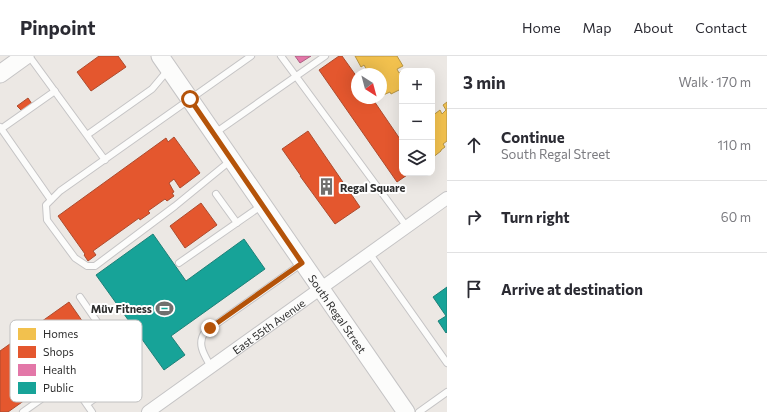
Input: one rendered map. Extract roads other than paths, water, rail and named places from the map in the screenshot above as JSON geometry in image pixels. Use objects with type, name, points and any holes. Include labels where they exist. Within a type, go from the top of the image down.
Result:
[{"type":"main road","points":[[0,74],[25,56]]},
{"type":"main road","name":"South Regal Street","points":[[165,62],[231,160],[406,412]]},
{"type":"street","name":"East 55th Avenue","points":[[148,412],[447,198]]},
{"type":"lane","points":[[29,56],[105,160]]},
{"type":"lane","points":[[231,160],[175,206],[95,266],[86,266],[76,258],[48,220],[46,205],[60,191],[251,56]]},
{"type":"lane","points":[[281,56],[406,227]]},
{"type":"lane","points":[[214,134],[325,56]]},
{"type":"lane","points":[[87,135],[152,89],[165,62]]},
{"type":"lane","points":[[51,200],[1,128],[55,91]]},
{"type":"lane","points":[[216,194],[237,223]]},
{"type":"lane","points":[[179,263],[263,205]]},
{"type":"lane","points":[[370,254],[447,363]]},
{"type":"lane","points":[[211,367],[201,348],[202,337],[205,332],[302,263]]},
{"type":"lane","points":[[80,297],[96,320]]},
{"type":"lane","points":[[419,412],[447,392]]},
{"type":"lane","points":[[23,412],[37,402]]},
{"type":"lane","points":[[89,402],[86,404],[92,412]]},
{"type":"place","name":"Regal Square","points":[[327,187]]},
{"type":"place","name":"Müv Fitness","points":[[165,308]]}]
